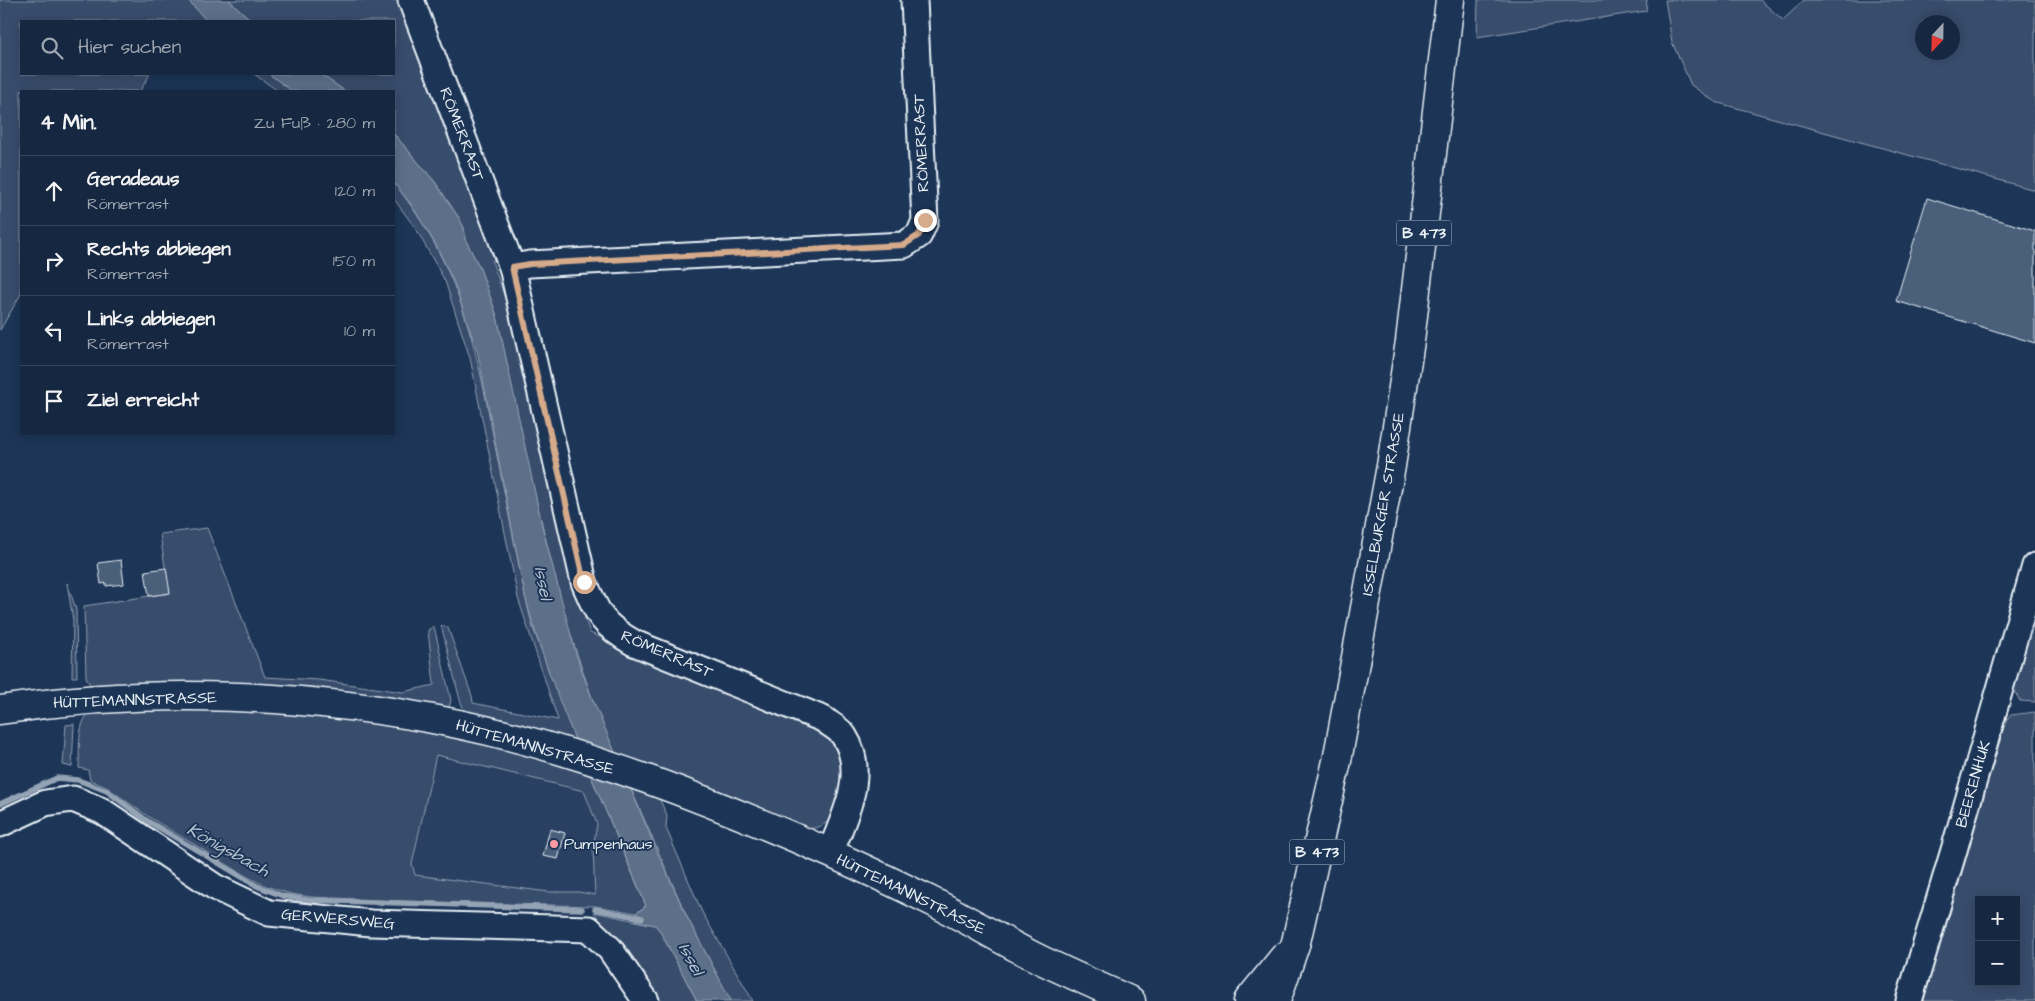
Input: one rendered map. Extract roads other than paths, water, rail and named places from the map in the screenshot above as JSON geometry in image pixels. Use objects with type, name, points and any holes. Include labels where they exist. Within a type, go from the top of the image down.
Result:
[{"type":"main road","name":"ISSELBURGER STRASSE","points":[[1276,1001],[1296,942],[1337,761],[1391,466],[1410,341],[1450,0]]},
{"type":"main road","name":"HÜTTEMANNSTRASSE","points":[[0,710],[78,700],[231,696],[315,703],[396,713],[460,724],[551,749],[645,779],[830,853],[932,901],[1032,955],[1131,1001]]},
{"type":"main road","name":"B 473","points":[[1248,1001],[1296,942]]},
{"type":"main road","name":"HÜTTEMANNSTRASSE","points":[[1032,955],[1104,1001]]},
{"type":"street","name":"RÖMERRAST","points":[[411,0],[512,267],[584,582],[598,613],[612,630],[634,643],[823,719],[843,735],[854,762],[852,798],[830,853]]},
{"type":"street","name":"RÖMERRAST","points":[[512,267],[530,264],[904,245],[919,235],[925,220],[914,0]]},
{"type":"street","name":"BEERENHUK","points":[[1909,1001],[2035,566]]},
{"type":"street","name":"GERWERSWEG","points":[[0,824],[44,803],[73,799],[102,811],[215,887],[269,913],[371,923],[589,929],[610,949],[646,1001]]},
{"type":"water","points":[[188,0],[229,0],[251,20],[206,20]]},
{"type":"water","points":[[270,75],[321,75],[344,90],[291,90]]},
{"type":"water","name":"Issel","points":[[395,135],[435,182],[459,218],[464,228],[465,239],[479,266],[497,316],[543,530],[576,654],[592,698],[659,856],[687,917],[731,1001],[697,1001],[660,931],[655,925],[636,921],[636,913],[646,906],[565,714],[550,675],[525,596],[478,354],[454,283],[436,245],[410,203],[395,184]]},
{"type":"waterway","name":"Königsbach","points":[[0,804],[57,778],[78,780],[107,791],[146,820],[257,886],[283,896],[307,900],[582,909]]},
{"type":"waterway","name":"Königsbach","points":[[595,909],[642,918]]},
{"type":"place","name":"Pumpenhaus","points":[[554,844]]}]
